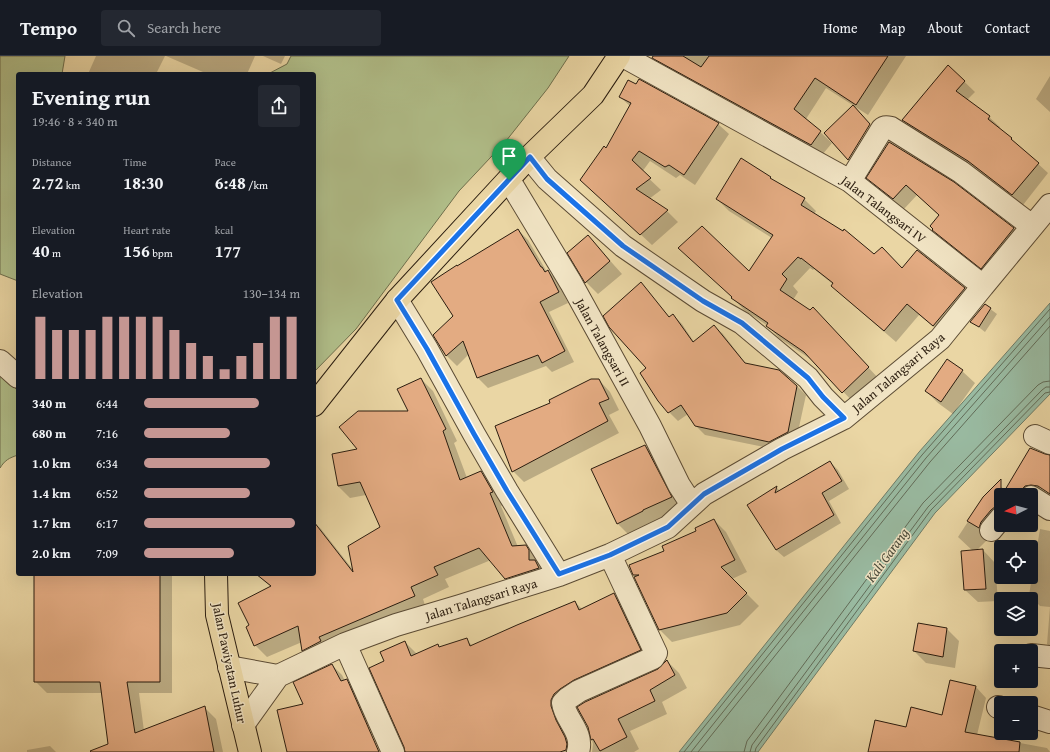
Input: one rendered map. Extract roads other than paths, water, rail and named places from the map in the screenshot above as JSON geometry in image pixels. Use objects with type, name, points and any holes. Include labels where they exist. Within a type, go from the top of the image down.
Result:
[{"type":"main road","points":[[316,402],[397,300],[518,170],[593,95],[619,56]]},
{"type":"main road","name":"Jalan Pawiyatan Luhur","points":[[216,576],[217,615],[250,752]]},
{"type":"street","name":"Jalan Talangsari IV","points":[[623,56],[850,182],[983,286]]},
{"type":"street","points":[[850,182],[882,129],[884,127],[891,128],[962,172],[1032,226]]},
{"type":"street","points":[[518,170],[547,179],[623,246],[703,301],[742,323],[808,378],[823,397],[844,418]]},
{"type":"street","name":"Jalan Talangsari II","points":[[518,170],[571,284],[650,426],[679,485],[698,499]]},
{"type":"street","points":[[983,286],[1050,205]]},
{"type":"street","name":"Jalan Talangsari Raya","points":[[243,726],[278,676],[345,644],[396,624],[460,606],[559,574],[610,555],[668,527],[698,499],[733,476],[782,449],[844,418],[940,339],[983,286]]},
{"type":"street","points":[[397,300],[427,349],[503,485],[559,574]]},
{"type":"street","points":[[0,361],[16,375]]},
{"type":"street","points":[[1038,501],[1050,509]]},
{"type":"street","points":[[578,752],[580,744],[574,726],[564,709],[563,703],[579,691],[654,658],[656,652],[610,555]]},
{"type":"street","points":[[345,644],[393,752]]},
{"type":"street","points":[[1038,656],[1050,657]]},
{"type":"street","points":[[229,667],[278,676]]},
{"type":"street","points":[[1038,718],[1050,722]]},
{"type":"water","name":"Kali Garang","points":[[1050,303],[1050,394],[935,513],[758,752],[679,752],[919,452]]}]
